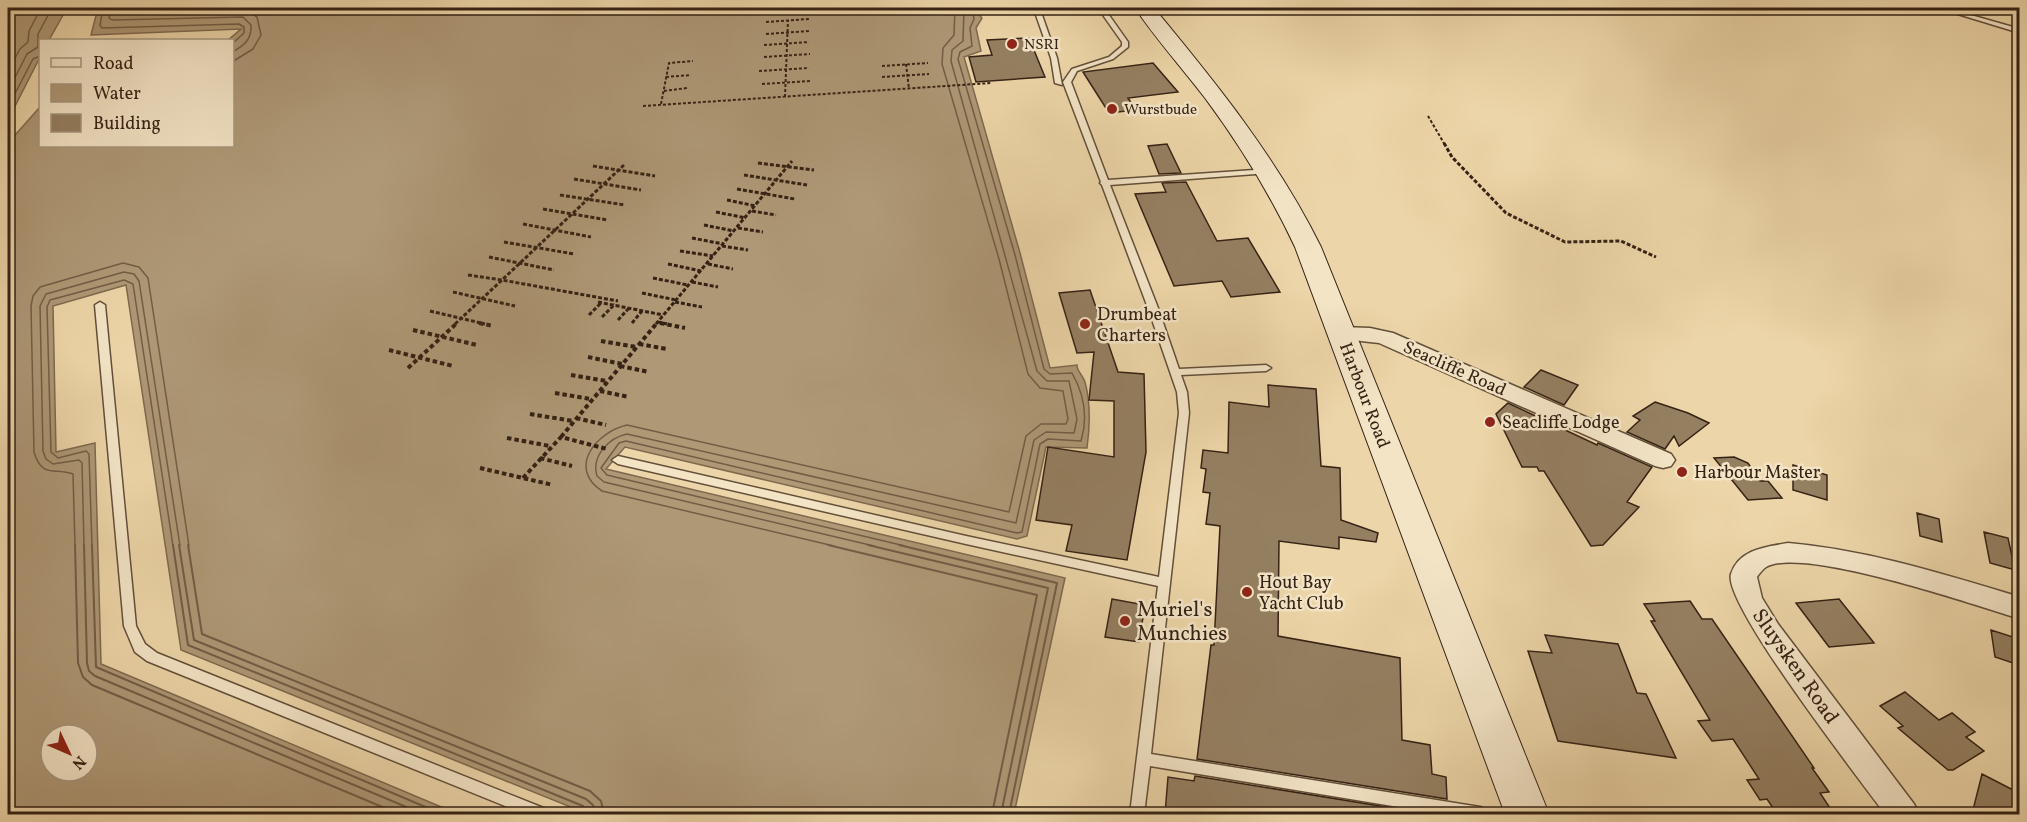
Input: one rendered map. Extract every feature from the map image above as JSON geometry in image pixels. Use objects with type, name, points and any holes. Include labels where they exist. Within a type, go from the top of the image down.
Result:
[{"type":"street","name":"Harbour Road","points":[[1144,8],[1227,110],[1292,209],[1527,814]]},
{"type":"street","name":"Seacliffe Road","points":[[1341,333],[1378,335],[1394,341],[1663,460]]},
{"type":"street","name":"Sluysken Road","points":[[1903,814],[1764,625],[1744,585],[1743,574],[1748,565],[1754,560],[1781,553],[1814,553],[1889,569],[2019,608]]},
{"type":"lane","points":[[1039,8],[1059,83]]},
{"type":"lane","points":[[1101,8],[1125,42],[1125,47],[1111,58],[1074,70],[1067,82],[1175,372],[1182,392],[1184,413],[1137,814]]},
{"type":"lane","points":[[1941,8],[2019,31]]},
{"type":"lane","points":[[1104,183],[1269,171]]},
{"type":"lane","points":[[100,305],[130,626],[141,648],[152,657],[541,814]]},
{"type":"lane","points":[[1175,372],[1266,368]]},
{"type":"lane","points":[[618,460],[954,538],[1164,582]]},
{"type":"lane","points":[[1144,759],[1480,814]]},
{"type":"path","points":[[766,22],[809,19]]},
{"type":"path","points":[[785,97],[788,20]]},
{"type":"path","points":[[766,34],[810,31]]},
{"type":"path","points":[[764,45],[809,42]]},
{"type":"path","points":[[764,57],[810,54]]},
{"type":"path","points":[[661,104],[669,63],[693,61]]},
{"type":"path","points":[[882,66],[928,63]]},
{"type":"path","points":[[906,64],[909,89]]},
{"type":"path","points":[[759,71],[809,68]]},
{"type":"path","points":[[882,77],[929,74]]},
{"type":"path","points":[[666,77],[691,75]]},
{"type":"path","points":[[762,84],[810,81]]},
{"type":"path","points":[[643,106],[991,83]]},
{"type":"path","points":[[664,90],[687,88]]},
{"type":"path","points":[[1428,116],[1452,157],[1506,213],[1565,242],[1621,241],[1656,257]]},
{"type":"path","points":[[523,478],[752,212],[792,161]]},
{"type":"path","points":[[758,163],[814,170]]},
{"type":"path","points":[[408,368],[625,164]]},
{"type":"path","points":[[593,166],[655,176]]},
{"type":"path","points":[[744,175],[807,185]]},
{"type":"path","points":[[574,179],[641,190]]},
{"type":"path","points":[[737,189],[795,199]]},
{"type":"path","points":[[560,195],[625,205]]},
{"type":"path","points":[[727,200],[756,206]]},
{"type":"path","points":[[543,209],[608,220]]},
{"type":"path","points":[[716,212],[746,218]]},
{"type":"path","points":[[752,212],[776,215]]},
{"type":"path","points":[[523,224],[591,237]]},
{"type":"path","points":[[704,225],[763,232]]},
{"type":"path","points":[[692,238],[748,250]]},
{"type":"path","points":[[504,242],[574,254]]},
{"type":"path","points":[[680,251],[714,256]]},
{"type":"path","points":[[489,257],[554,270]]},
{"type":"path","points":[[668,264],[701,271]]},
{"type":"path","points":[[707,264],[734,268]]},
{"type":"path","points":[[468,275],[618,302],[602,318]]},
{"type":"path","points":[[653,279],[718,287]]},
{"type":"path","points":[[453,292],[515,306]]},
{"type":"path","points":[[642,293],[702,307]]},
{"type":"path","points":[[588,315],[599,303],[664,315]]},
{"type":"path","points":[[618,320],[629,308]]},
{"type":"path","points":[[632,323],[642,310]]},
{"type":"path","points":[[430,311],[493,326]]},
{"type":"path","points":[[658,322],[685,328]]},
{"type":"path","points":[[413,330],[477,345]]},
{"type":"path","points":[[600,341],[668,350]]},
{"type":"path","points":[[389,350],[453,366]]},
{"type":"path","points":[[588,357],[649,372]]},
{"type":"path","points":[[571,375],[608,381]]},
{"type":"path","points":[[600,391],[629,397]]},
{"type":"path","points":[[555,393],[592,399]]},
{"type":"path","points":[[530,414],[606,424]]},
{"type":"path","points":[[561,436],[610,450]]},
{"type":"path","points":[[507,438],[551,446]]},
{"type":"path","points":[[540,458],[572,465]]},
{"type":"path","points":[[480,468],[553,485]]},
{"type":"water","points":[[8,8],[67,8],[50,39],[39,39],[39,59],[8,120]]},
{"type":"water","points":[[98,8],[979,8],[977,12],[982,18],[976,28],[981,51],[964,57],[1050,368],[1077,365],[1085,382],[1089,407],[1087,448],[1046,447],[1027,536],[1017,539],[625,447],[606,469],[1065,578],[1014,814],[588,814],[181,650],[126,285],[53,306],[56,452],[95,443],[101,664],[458,814],[8,814],[8,143],[39,108],[39,147],[234,147],[234,39],[229,39],[241,29],[91,35]]},
{"type":"building","points":[[1029,38],[1045,77],[976,82],[969,57],[992,55],[987,40]]},
{"type":"building","points":[[1153,63],[1178,92],[1128,98],[1136,110],[1109,113],[1083,72]]},
{"type":"building","points":[[1167,144],[1181,173],[1159,174],[1148,146]]},
{"type":"building","points":[[1186,182],[1217,241],[1248,238],[1280,292],[1231,297],[1222,281],[1174,286],[1135,194],[1166,192],[1162,183]]},
{"type":"building","points":[[1090,290],[1118,372],[1144,374],[1146,452],[1127,560],[1066,551],[1072,525],[1036,520],[1048,447],[1114,457],[1114,401],[1089,400],[1094,352],[1077,353],[1059,293]]},
{"type":"building","points":[[1541,370],[1578,385],[1564,405],[1524,387]]},
{"type":"building","points":[[1268,385],[1316,389],[1321,466],[1340,468],[1341,520],[1378,533],[1376,542],[1339,537],[1339,549],[1279,541],[1278,636],[1400,658],[1402,740],[1430,745],[1432,774],[1446,777],[1447,799],[1197,759],[1211,645],[1214,645],[1220,526],[1206,524],[1210,493],[1203,492],[1206,469],[1201,468],[1203,450],[1228,453],[1229,402],[1269,407]]},
{"type":"building","points":[[1655,402],[1709,423],[1679,446],[1674,436],[1665,449],[1627,432],[1640,420],[1633,416]]},
{"type":"building","points":[[1508,403],[1597,445],[1598,443],[1652,467],[1627,502],[1639,507],[1603,545],[1591,546],[1544,471],[1539,471],[1537,467],[1522,467],[1496,414]]},
{"type":"building","points":[[1734,457],[1748,463],[1760,481],[1768,481],[1782,498],[1748,500],[1714,458]]},
{"type":"building","points":[[1793,465],[1827,475],[1827,500],[1793,490]]},
{"type":"building","points":[[1917,513],[1939,519],[1942,542],[1920,536]]},
{"type":"building","points":[[1984,532],[2008,538],[2015,570],[1990,563]]},
{"type":"building","name":"Muriel's Munchies","points":[[1112,599],[1145,605],[1139,642],[1105,637]]},
{"type":"building","points":[[1839,599],[1874,643],[1829,647],[1796,603]]},
{"type":"building","points":[[1690,601],[1702,619],[1712,619],[1814,768],[1812,768],[1829,792],[1820,793],[1834,814],[1777,814],[1767,799],[1760,800],[1747,780],[1759,779],[1733,739],[1712,741],[1698,721],[1710,720],[1651,621],[1655,621],[1644,604]]},
{"type":"building","points":[[1991,630],[2019,639],[2019,665],[1995,657]]},
{"type":"building","points":[[1545,635],[1618,644],[1637,693],[1646,694],[1676,758],[1558,741],[1528,651],[1552,653]]},
{"type":"building","points":[[1905,692],[1939,720],[1952,713],[1975,732],[1966,737],[1984,751],[1953,770],[1948,770],[1898,728],[1903,726],[1880,706]]},
{"type":"building","points":[[1982,774],[2019,793],[2019,814],[1972,814]]},
{"type":"building","points":[[1195,776],[1430,814],[1165,814],[1168,777],[1194,781]]},
{"type":"place","name":"NSRI","points":[[1012,44]]},
{"type":"place","name":"Wurstbude","points":[[1112,109]]},
{"type":"place","name":"Drumbeat Charters","points":[[1085,324]]},
{"type":"place","name":"Seacliffe Lodge","points":[[1490,422]]},
{"type":"place","name":"Harbour Master","points":[[1682,472]]},
{"type":"place","name":"Hout Bay Yacht Club","points":[[1247,592]]},
{"type":"place","name":"Muriel's Munchies","points":[[1125,621]]}]
